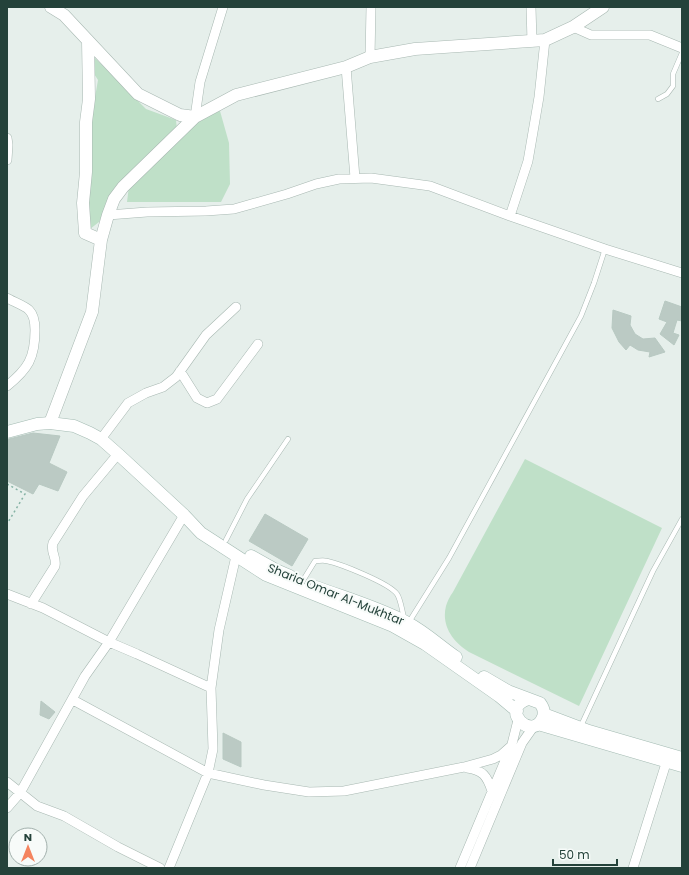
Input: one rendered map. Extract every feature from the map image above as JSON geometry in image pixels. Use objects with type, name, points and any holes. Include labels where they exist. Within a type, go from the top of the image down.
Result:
[{"type":"main road","points":[[51,7],[64,15],[138,94],[180,115],[195,117]]},
{"type":"main road","points":[[50,423],[92,312],[101,240],[114,199],[123,188],[195,117],[236,95],[346,66],[370,58],[415,49],[545,40],[573,28],[603,7]]},
{"type":"main road","points":[[88,41],[89,98],[86,122],[86,172],[83,210],[85,233],[101,240]]},
{"type":"main road","name":"Sharia Omar Al-Mukhtar","points":[[7,432],[37,424],[50,423],[74,426],[101,439],[184,515],[201,533],[266,575],[393,626],[410,635],[499,696],[518,716]]},
{"type":"main road","name":"Sharia Omar Al-Mukhtar","points":[[184,515],[256,560],[276,570],[302,582],[407,623],[424,633],[487,679],[508,691],[528,699]]},
{"type":"main road","points":[[538,721],[542,706],[540,703],[536,700],[528,699],[520,704],[518,716],[525,725],[538,721],[580,728],[668,758],[682,766]]},
{"type":"main road","points":[[538,721],[668,758],[682,758]]},
{"type":"street","points":[[195,117],[200,82],[223,7]]},
{"type":"street","points":[[370,58],[371,7]]},
{"type":"street","points":[[531,7],[532,42]]},
{"type":"street","points":[[573,28],[591,35],[650,35],[682,48]]},
{"type":"street","points":[[510,216],[528,161],[539,97],[545,40]]},
{"type":"street","points":[[346,66],[355,178]]},
{"type":"street","points":[[7,138],[7,160]]},
{"type":"street","points":[[108,215],[234,209],[316,184],[339,179],[370,178],[430,186],[605,249],[682,273]]},
{"type":"street","points":[[7,298],[29,310],[35,322],[35,345],[29,363],[21,375],[7,386]]},
{"type":"street","points":[[101,439],[128,403],[146,393],[163,387],[180,371],[206,335],[236,307]]},
{"type":"street","points":[[180,371],[197,398],[207,403],[217,399],[258,344]]},
{"type":"street","points":[[31,604],[55,566],[56,560],[52,549],[53,543],[83,496],[118,454]]},
{"type":"street","points":[[7,808],[20,793],[85,676],[109,642],[184,515]]},
{"type":"street","points":[[169,868],[208,773],[213,749],[211,688],[219,630],[236,556]]},
{"type":"street","points":[[7,594],[43,608],[109,642],[211,688]]},
{"type":"street","points":[[73,700],[208,773],[264,785],[309,792],[344,791],[464,767],[492,759],[501,755],[510,747]]},
{"type":"street","points":[[460,868],[510,747],[518,716]]},
{"type":"street","points":[[470,868],[522,743],[538,721]]},
{"type":"street","points":[[633,868],[668,758]]},
{"type":"street","points":[[464,767],[481,772],[489,782],[492,791]]},
{"type":"street","points":[[7,782],[37,806],[64,816],[118,847],[160,868]]},
{"type":"lane","points":[[658,99],[667,94],[673,86],[673,74],[682,53]]},
{"type":"lane","points":[[407,623],[449,558],[581,316],[605,249]]},
{"type":"lane","points":[[226,540],[247,499],[288,439]]},
{"type":"lane","points":[[580,728],[653,571],[682,519]]},
{"type":"lane","points":[[302,582],[315,561],[325,560],[346,567],[376,580],[392,590],[397,595],[407,623]]},
{"type":"path","points":[[7,484],[25,494],[7,524]]},
{"type":"green space","points":[[95,58],[146,109],[176,120],[177,130],[115,187],[99,222],[90,229],[87,223],[87,143],[98,80],[89,66]]},
{"type":"green space","points":[[220,111],[229,143],[230,184],[221,202],[127,202],[129,186],[207,113]]},
{"type":"green space","points":[[525,459],[662,528],[579,706],[469,652],[453,638],[445,620],[446,606],[449,599]]},
{"type":"building","points":[[665,301],[682,307],[682,321],[677,320],[673,333],[679,335],[674,345],[660,334],[667,322],[659,319]]},
{"type":"building","points":[[613,310],[631,316],[630,325],[635,334],[643,339],[655,338],[665,352],[649,357],[650,352],[638,350],[630,345],[626,350],[619,342],[612,328]]},
{"type":"building","points":[[33,433],[60,436],[49,463],[67,472],[58,491],[39,484],[33,494],[7,481],[7,442],[9,439]]},
{"type":"building","points":[[265,514],[308,539],[292,566],[249,541]]},
{"type":"building","points":[[41,701],[55,712],[49,719],[40,715]]},
{"type":"building","points":[[223,733],[241,742],[241,767],[223,759]]}]
